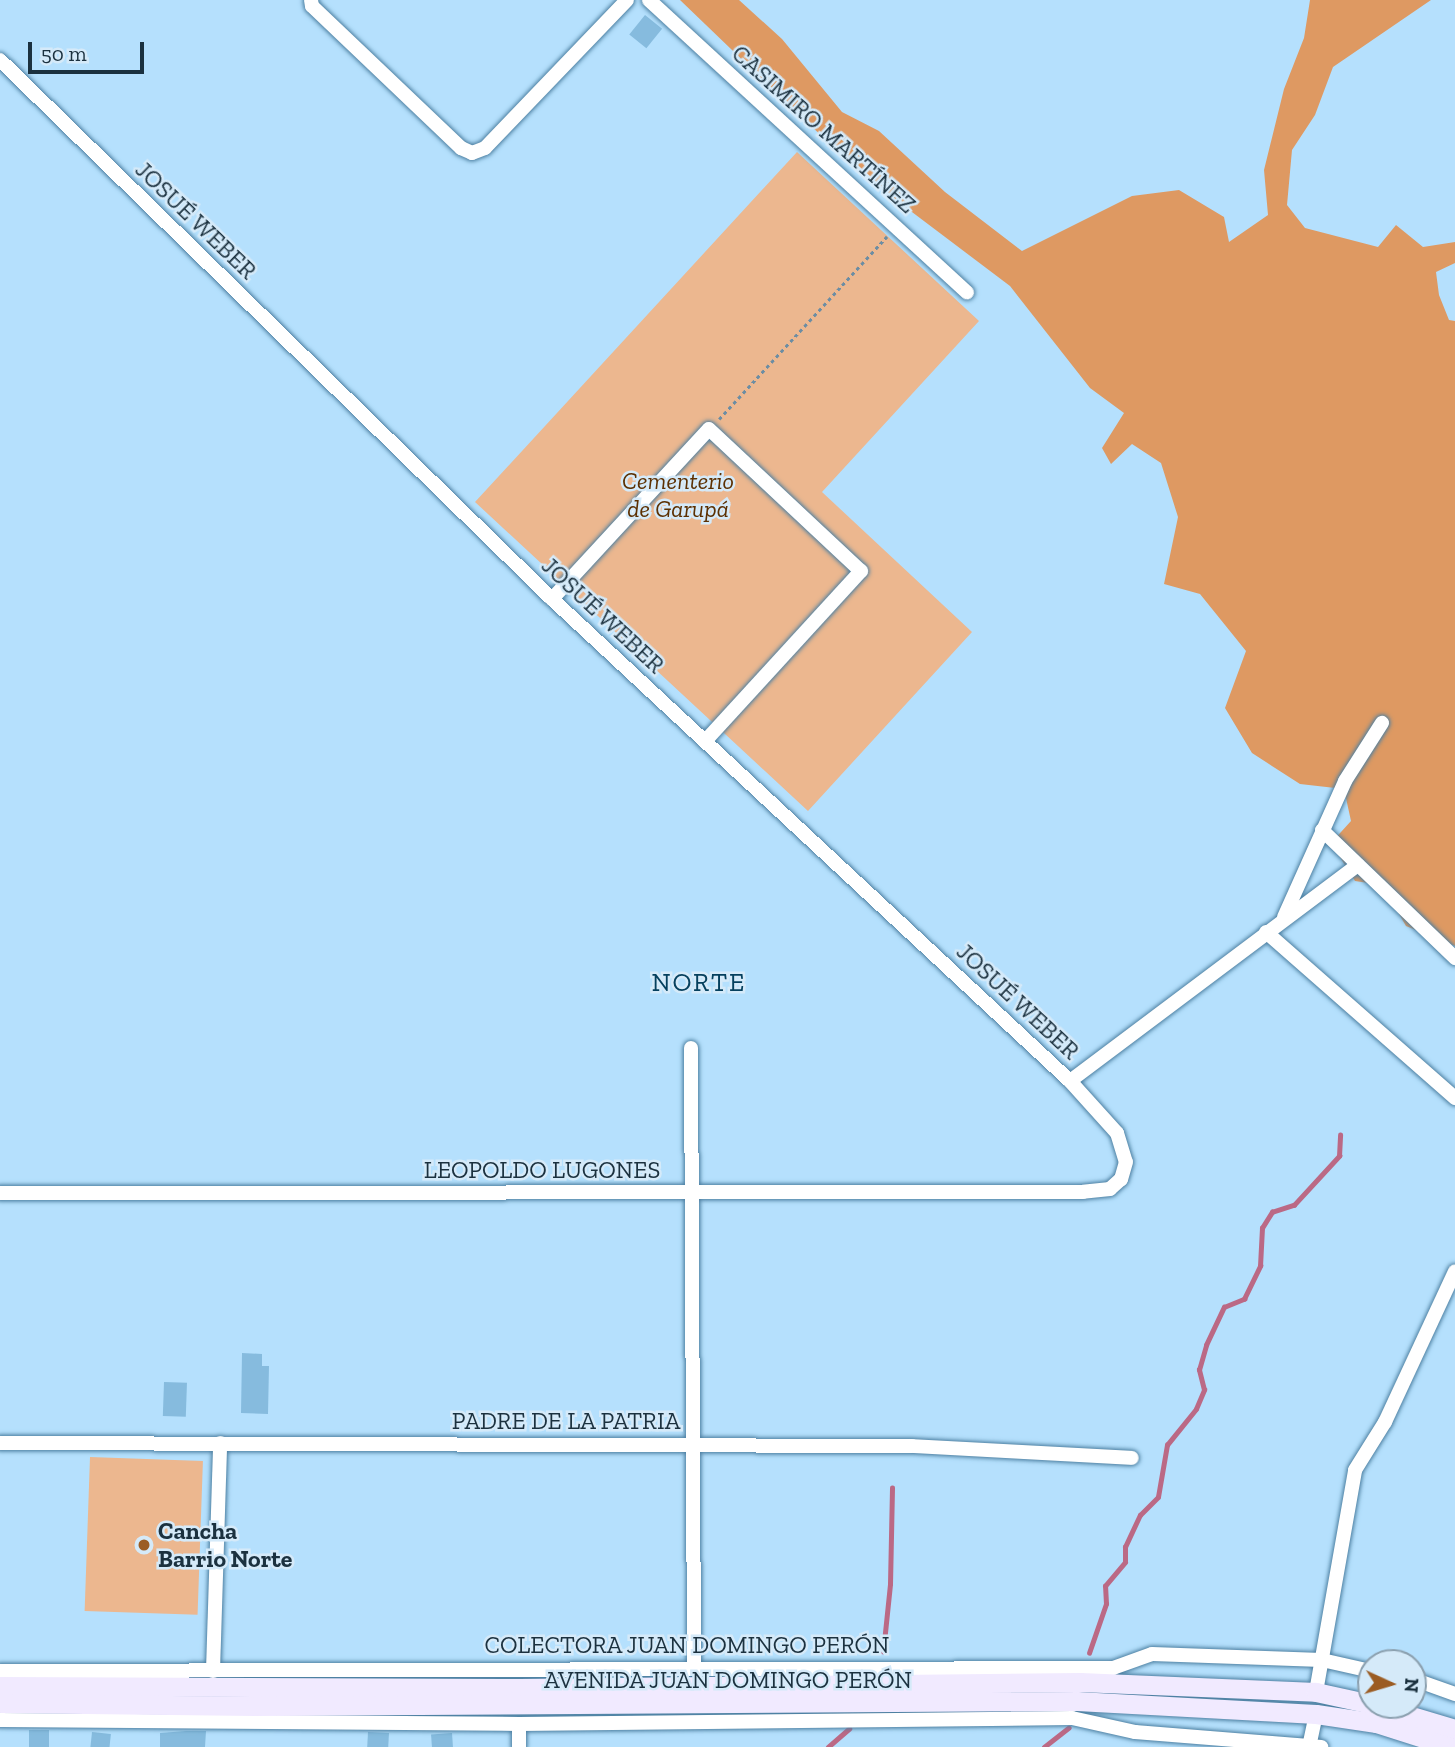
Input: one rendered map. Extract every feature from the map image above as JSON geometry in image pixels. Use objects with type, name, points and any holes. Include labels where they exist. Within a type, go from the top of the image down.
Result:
[{"type":"main road","name":"AVENIDA JUAN DOMINGO PERÓN","points":[[0,1686],[520,1688],[1080,1682],[1316,1692],[1357,1701]]},
{"type":"main road","name":"AVENIDA JUAN DOMINGO PERÓN","points":[[0,1703],[295,1706],[1045,1700],[1316,1714],[1376,1723],[1451,1747]]},
{"type":"main road","name":"AVENIDA JUAN DOMINGO PERÓN","points":[[1421,1719],[1455,1729]]},
{"type":"street","points":[[311,0],[312,6],[461,148],[472,153],[485,148],[627,0]]},
{"type":"street","name":"CASIMIRO MARTÍNEZ","points":[[649,0],[967,292]]},
{"type":"street","name":"JOSUÉ WEBER","points":[[0,60],[552,599],[1070,1081],[1117,1133],[1126,1162],[1121,1179],[1110,1189],[1083,1192]]},
{"type":"street","points":[[552,599],[709,429],[861,571],[705,741]]},
{"type":"street","points":[[1283,918],[1345,781],[1382,723]]},
{"type":"street","points":[[1322,830],[1455,958]]},
{"type":"street","points":[[1070,1081],[1283,918],[1358,865]]},
{"type":"street","points":[[1266,932],[1455,1098]]},
{"type":"street","points":[[691,1048],[689,1192],[695,1444],[694,1667]]},
{"type":"street","name":"LEOPOLDO LUGONES","points":[[0,1193],[1083,1192]]},
{"type":"street","points":[[1316,1692],[1354,1470],[1385,1422],[1455,1271]]},
{"type":"street","name":"PADRE DE LA PATRIA","points":[[0,1443],[912,1446],[1132,1458]]},
{"type":"street","points":[[213,1671],[219,1443]]},
{"type":"street","name":"COLECTORA JUAN DOMINGO PERÓN","points":[[0,1671],[694,1667],[1113,1668],[1152,1654],[1322,1660],[1357,1668]]},
{"type":"street","points":[[1427,1684],[1455,1694]]},
{"type":"street","points":[[0,1720],[519,1724],[1072,1718],[1135,1732],[1313,1746],[1316,1714]]},
{"type":"street","points":[[519,1724],[519,1747]]},
{"type":"path","points":[[709,429],[896,227]]},
{"type":"green space","name":"Cementerio de Garupá","points":[[797,152],[979,321],[822,492],[972,632],[808,811],[475,502]]},
{"type":"green space","name":"Cancha Barrio Norte","points":[[90,1457],[203,1461],[198,1615],[85,1611]]},
{"type":"shaded area","points":[[680,0],[739,0],[782,39],[842,112],[879,131],[945,192],[1022,251],[1132,196],[1179,190],[1224,217],[1229,242],[1268,215],[1264,170],[1284,89],[1304,38],[1310,0],[1431,0],[1333,67],[1315,115],[1292,150],[1287,205],[1305,228],[1378,247],[1396,225],[1423,247],[1455,242],[1455,263],[1436,272],[1439,295],[1449,320],[1455,321],[1455,946],[1406,926],[1382,885],[1355,881],[1331,843],[1351,821],[1344,789],[1300,784],[1252,753],[1225,708],[1246,651],[1200,594],[1164,584],[1178,517],[1161,463],[1132,444],[1111,464],[1102,448],[1124,413],[1090,388],[1010,286],[859,172]]},
{"type":"building","points":[[645,15],[662,29],[646,48],[629,34]]},
{"type":"building","points":[[242,1353],[262,1354],[262,1366],[269,1366],[268,1414],[241,1413]]},
{"type":"building","points":[[164,1382],[187,1383],[186,1417],[163,1416]]},
{"type":"building","points":[[29,1730],[49,1730],[49,1747],[29,1747]]},
{"type":"building","points":[[206,1731],[205,1747],[160,1747],[160,1733]]},
{"type":"building","points":[[92,1732],[111,1734],[110,1747],[90,1747]]},
{"type":"building","points":[[368,1732],[389,1733],[388,1747],[367,1747]]},
{"type":"building","points":[[452,1733],[453,1747],[432,1747],[431,1734]]},
{"type":"waterway","points":[[1089,1653],[1106,1604],[1105,1586],[1125,1562],[1125,1547],[1140,1515],[1158,1497],[1167,1445],[1196,1409],[1204,1390],[1199,1370],[1206,1345],[1224,1307],[1244,1299],[1260,1266],[1262,1228],[1272,1212],[1294,1205],[1339,1156],[1340,1135]]},
{"type":"waterway","points":[[883,1652],[890,1584],[892,1488]]},
{"type":"waterway","points":[[1044,1747],[1068,1728]]},
{"type":"waterway","points":[[828,1747],[849,1729]]},
{"type":"place","name":"Cancha Barrio Norte","points":[[144,1545]]},
{"type":"district","name":"NORTE","points":[[699,983]]}]
